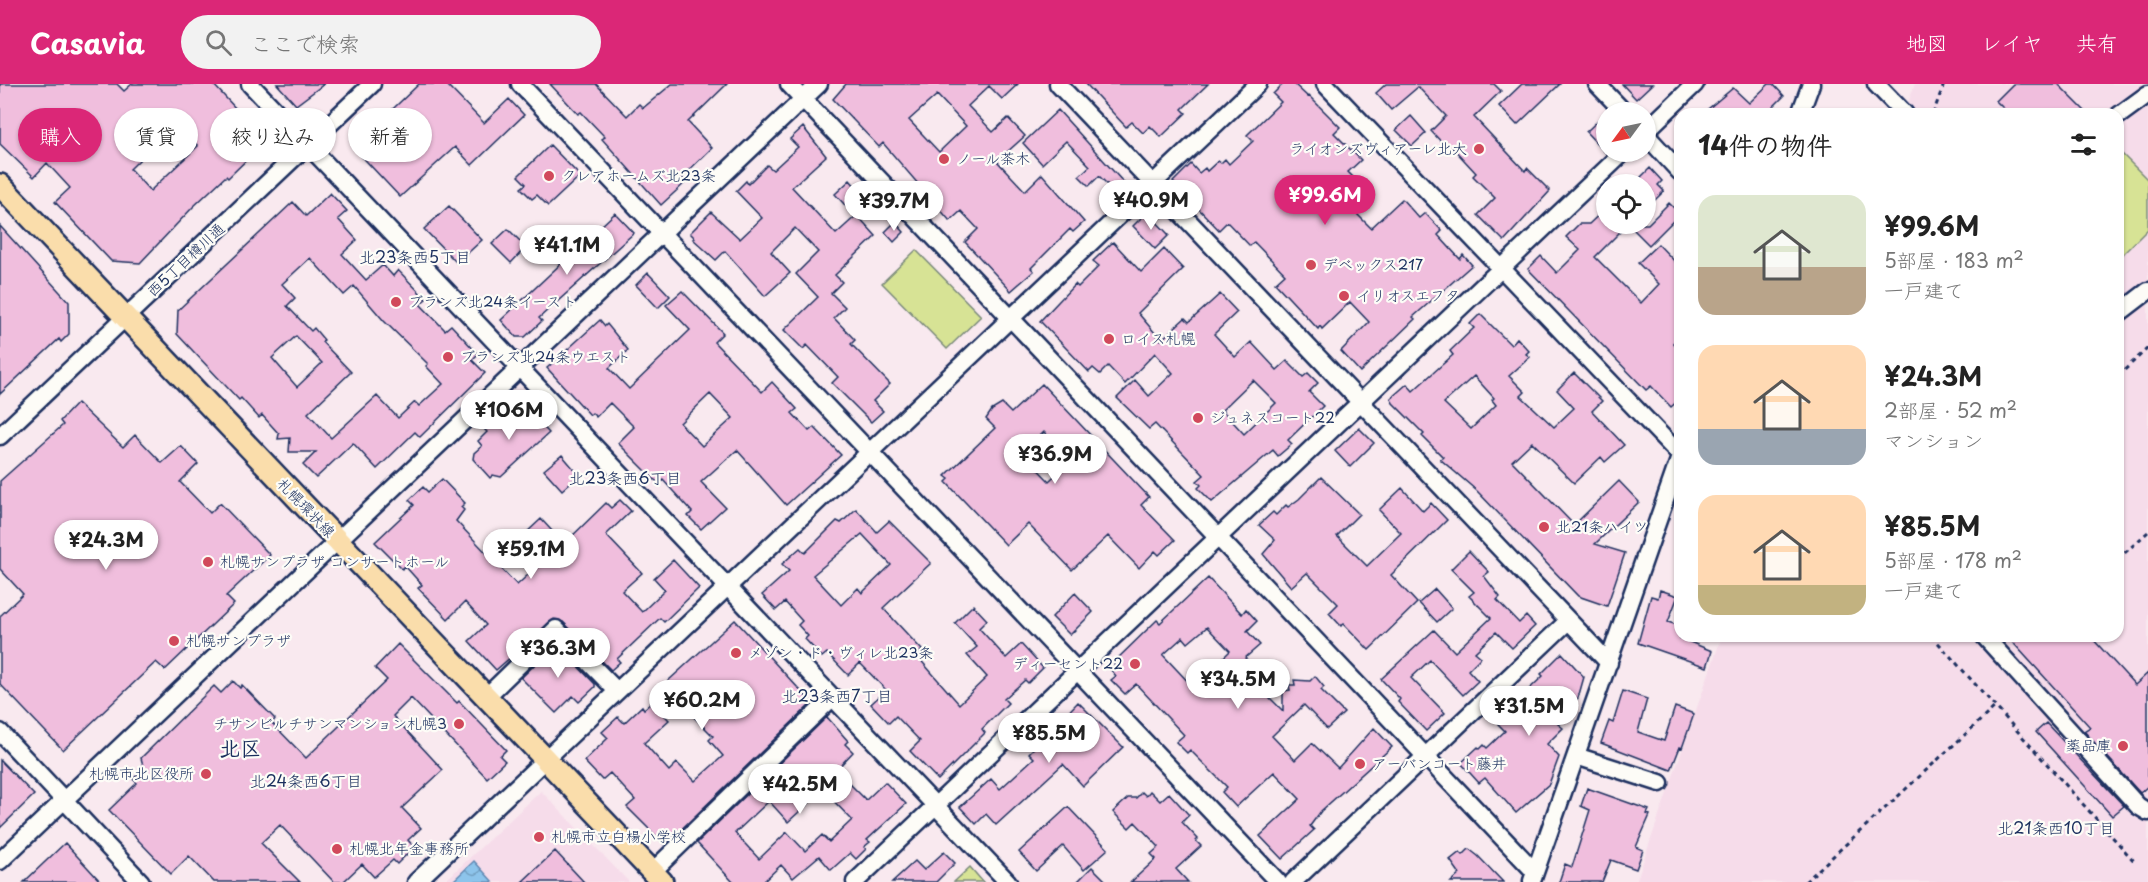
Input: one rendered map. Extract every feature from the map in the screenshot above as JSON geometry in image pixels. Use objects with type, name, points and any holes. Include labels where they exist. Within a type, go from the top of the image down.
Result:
[{"type":"main road","name":"札幌環状線","points":[[0,185],[657,877]]},
{"type":"street","points":[[250,84],[273,108]]},
{"type":"street","name":"西5丁目樽川通","points":[[336,118],[372,84]]},
{"type":"street","points":[[520,84],[1278,882]]},
{"type":"street","points":[[789,84],[1426,755],[1533,877],[1674,473]]},
{"type":"street","points":[[0,861],[819,84]]},
{"type":"street","points":[[1058,84],[1609,663]]},
{"type":"street","points":[[416,882],[1257,84]]},
{"type":"street","points":[[1325,84],[1674,450]]},
{"type":"street","points":[[1597,84],[1614,102]]},
{"type":"street","points":[[1656,123],[1695,84]]},
{"type":"street","points":[[1802,108],[1811,84]]},
{"type":"street","points":[[1876,84],[1899,108]]},
{"type":"street","points":[[2124,112],[2148,94]]},
{"type":"street","points":[[1656,144],[1674,165]]},
{"type":"street","name":"西5丁目樽川通","points":[[0,436],[289,162]]},
{"type":"street","points":[[325,162],[1008,882]]},
{"type":"street","points":[[855,882],[1613,162]]},
{"type":"street","points":[[2124,309],[2148,291]]},
{"type":"street","points":[[1293,882],[1568,621]]},
{"type":"street","points":[[486,697],[556,629],[617,691]]},
{"type":"street","points":[[1989,642],[2138,806],[2148,812]]},
{"type":"street","points":[[657,877],[833,697]]},
{"type":"street","points":[[0,732],[141,882]]},
{"type":"street","points":[[1576,756],[1660,783]]},
{"type":"path","points":[[1935,108],[1944,84]]},
{"type":"path","points":[[2124,370],[2148,348]]},
{"type":"path","points":[[2124,554],[2148,532]]},
{"type":"path","points":[[1937,642],[2134,861]]},
{"type":"path","points":[[1805,882],[1996,706]]},
{"type":"shaded area","points":[[1915,84],[2148,84],[2148,882],[1636,882],[1720,642],[2124,642],[2124,108],[1906,108]]},
{"type":"shaded area","name":"札幌市立白楊小学校","points":[[541,791],[629,882],[444,882]]},
{"type":"green space","points":[[2124,156],[2148,180],[2148,229],[2124,253]]},
{"type":"green space","points":[[916,250],[981,316],[947,349],[882,283]]},
{"type":"green space","points":[[970,867],[983,882],[954,882]]},
{"type":"water","points":[[474,861],[493,882],[452,882]]},
{"type":"building","points":[[0,84],[117,84],[124,91],[132,84],[213,84],[235,108],[210,108],[210,162],[244,162],[193,207],[140,263],[111,261],[55,202],[70,188],[47,163],[34,177],[19,162],[102,162],[102,108],[18,108],[18,161],[0,144]]},
{"type":"building","points":[[277,84],[324,84],[296,105]]},
{"type":"building","points":[[419,84],[446,84],[484,123],[509,99],[524,115],[472,165],[455,147],[400,197],[367,162],[432,162],[432,108],[394,108]]},
{"type":"building","points":[[550,84],[596,84],[627,116],[639,104],[643,108],[672,84],[727,84],[688,122],[712,148],[682,177],[686,182],[661,205],[602,139],[605,137],[581,112],[578,114]]},
{"type":"building","points":[[846,84],[1018,84],[1002,99],[989,86],[968,106],[993,132],[1008,118],[1025,136],[997,161],[1025,191],[1042,174],[1084,222],[1073,232],[1070,229],[1031,268],[1034,271],[1011,291],[965,242],[978,229],[961,211],[950,221],[883,143],[879,147],[833,99]],"holes":[[[937,95],[966,126],[939,152],[909,120]]]},
{"type":"building","points":[[1086,84],[1208,84],[1182,109],[1186,113],[1161,137],[1150,126],[1143,133],[1132,122],[1126,127]]},
{"type":"building","points":[[1283,84],[1294,84],[1309,96],[1340,127],[1334,133],[1361,160],[1348,172],[1360,184],[1343,200],[1371,228],[1402,199],[1419,218],[1425,213],[1442,231],[1438,235],[1460,259],[1463,255],[1472,265],[1413,317],[1415,319],[1360,372],[1341,351],[1369,322],[1350,302],[1322,329],[1320,326],[1318,329],[1275,283],[1285,274],[1254,242],[1250,246],[1227,222],[1219,230],[1173,182],[1191,164],[1199,173],[1205,168],[1207,171],[1218,161],[1221,163],[1225,159],[1229,164],[1253,141],[1247,135],[1281,102],[1273,94]]},
{"type":"building","points":[[1386,84],[1494,84],[1501,91],[1474,117],[1525,171],[1527,168],[1550,191],[1504,241],[1478,215],[1495,198],[1473,176],[1476,173],[1452,147],[1449,150],[1431,131],[1446,116],[1418,87],[1391,110],[1376,93]]},
{"type":"building","points":[[1522,84],[1560,84],[1517,125],[1499,106]]},
{"type":"building","points":[[1622,84],[1652,84],[1636,99]]},
{"type":"building","points":[[1769,84],[1773,84],[1784,96],[1774,108],[1709,108],[1733,88],[1749,103]]},
{"type":"building","points":[[2013,84],[2058,84],[2082,108],[2003,108],[1996,101]]},
{"type":"building","points":[[1058,110],[1124,183],[1115,192],[1099,176],[1089,186],[1079,176],[1090,166],[1066,141],[1042,164],[1023,143]]},
{"type":"building","points":[[1411,116],[1426,133],[1412,146],[1396,130]]},
{"type":"building","points":[[1596,122],[1596,142],[1586,132]]},
{"type":"building","points":[[803,127],[826,156],[792,187],[836,234],[857,215],[876,236],[835,275],[842,282],[831,293],[845,307],[834,318],[855,340],[851,344],[890,384],[873,401],[883,411],[871,422],[832,383],[838,377],[807,345],[803,349],[784,330],[818,297],[796,274],[818,252],[795,228],[771,252],[790,273],[765,296],[725,251],[716,260],[693,239],[695,238],[690,233],[711,212],[740,239],[762,218],[736,191],[746,181],[748,184],[767,165],[773,170],[798,147],[790,139]]},
{"type":"building","name":"クレアホームズ北23条","points":[[550,145],[580,176],[548,206],[537,195],[532,199],[521,188],[526,184],[518,176]]},
{"type":"building","points":[[1650,168],[1656,174],[1644,174]]},
{"type":"building","points":[[1656,174],[1662,181],[1658,185],[1664,191],[1656,199]]},
{"type":"building","points":[[850,180],[868,201],[853,214],[835,194]]},
{"type":"building","points":[[330,193],[347,211],[338,219],[357,240],[342,254],[366,280],[383,265],[393,276],[398,270],[426,299],[420,304],[445,330],[451,325],[478,354],[472,360],[485,373],[420,437],[415,432],[377,469],[353,443],[316,478],[303,465],[316,452],[289,452],[290,438],[278,439],[279,434],[262,415],[259,418],[241,398],[239,400],[177,334],[178,310],[293,202],[306,216]],"holes":[[[310,258],[344,295],[354,286],[384,321],[428,364],[426,366],[443,384],[419,406],[415,402],[398,418],[377,396],[331,438],[308,413],[351,372],[322,342],[324,340],[314,328],[311,331],[287,306],[295,298],[282,284]],[[296,336],[322,363],[297,387],[272,358]]]},
{"type":"building","points":[[1669,203],[1674,208],[1674,220],[1649,245],[1638,234],[1656,234],[1656,216]]},
{"type":"building","points":[[449,206],[482,240],[457,263],[424,229]]},
{"type":"building","points":[[1147,212],[1169,235],[1155,249],[1133,226]]},
{"type":"building","points":[[615,213],[634,233],[539,318],[542,321],[525,337],[516,337],[501,320]]},
{"type":"building","points":[[1596,217],[1596,234],[1618,234],[1595,257],[1641,303],[1659,284],[1638,263],[1658,244],[1674,261],[1674,404],[1671,407],[1651,386],[1646,390],[1528,269],[1541,256],[1557,273],[1580,250],[1566,237],[1579,224],[1589,224]]},
{"type":"building","points":[[895,222],[904,232],[894,242],[885,232]]},
{"type":"building","points":[[0,226],[69,302],[69,334],[61,342],[59,339],[0,394]]},
{"type":"building","points":[[508,229],[526,247],[511,263],[492,244]]},
{"type":"building","points":[[1113,242],[1141,272],[1164,249],[1183,269],[1138,313],[1161,340],[1185,318],[1189,322],[1220,294],[1237,312],[1214,334],[1235,357],[1251,342],[1277,370],[1287,361],[1303,377],[1308,373],[1318,383],[1309,392],[1323,406],[1288,440],[1292,444],[1278,456],[1273,450],[1212,502],[1198,488],[1201,485],[1197,481],[1204,475],[1155,424],[1149,429],[1117,398],[1135,380],[1149,396],[1173,373],[1155,353],[1125,384],[1108,366],[1100,374],[1093,368],[1089,372],[1040,321],[1075,284],[1078,287],[1099,266],[1093,261]],"holes":[[[1253,380],[1276,403],[1244,434],[1222,410]]]},
{"type":"building","points":[[648,273],[670,296],[658,308],[636,285]]},
{"type":"building","points":[[682,291],[723,333],[714,342],[762,392],[772,382],[797,409],[792,413],[809,431],[814,427],[841,455],[786,505],[737,450],[701,482],[725,507],[701,529],[688,516],[692,512],[663,480],[659,484],[618,443],[634,427],[610,403],[596,417],[592,413],[590,415],[547,368],[600,320],[605,326],[607,324],[628,350],[609,368],[629,389],[690,330],[666,305]],"holes":[[[710,394],[733,418],[702,446],[680,423]]]},
{"type":"building","points":[[1480,314],[1511,345],[1517,338],[1529,351],[1526,354],[1530,357],[1509,376],[1525,392],[1521,396],[1554,427],[1574,408],[1557,390],[1574,373],[1602,401],[1592,411],[1624,445],[1605,462],[1601,457],[1574,483],[1532,442],[1512,461],[1574,525],[1619,481],[1639,502],[1595,544],[1625,553],[1607,606],[1578,596],[1477,491],[1440,459],[1443,457],[1422,436],[1424,434],[1393,403],[1391,398],[1407,384],[1413,391],[1453,355],[1450,351],[1474,328],[1470,324]],"holes":[[[1474,376],[1494,398],[1492,400],[1496,405],[1471,429],[1444,403]]]},
{"type":"building","points":[[1042,384],[1149,497],[1141,505],[1175,540],[1159,555],[1155,551],[1139,568],[1108,536],[1072,570],[1028,524],[1006,545],[946,482],[949,479],[945,476],[995,428],[986,419],[992,410],[1002,404],[1011,413]],"holes":[[[1044,432],[1071,460],[1049,481],[1022,453]]]},
{"type":"building","points":[[520,402],[549,433],[501,477],[493,475],[490,478],[473,459],[474,453],[482,446],[478,441],[487,432],[485,430]]},
{"type":"building","name":"札幌サンプラザ","points":[[77,403],[123,447],[135,435],[162,463],[181,446],[198,464],[180,482],[210,513],[220,503],[270,555],[226,596],[234,604],[165,670],[156,662],[63,750],[0,684],[0,616],[23,594],[0,569],[0,481],[63,425],[60,421]]},
{"type":"building","points":[[1359,428],[1374,443],[1350,467],[1335,451]]},
{"type":"building","points":[[562,455],[579,475],[562,490],[544,470]]},
{"type":"building","points":[[1321,477],[1359,514],[1337,536],[1367,566],[1401,533],[1379,510],[1402,488],[1423,511],[1431,503],[1447,520],[1391,575],[1417,603],[1369,650],[1344,624],[1341,626],[1329,613],[1338,604],[1307,573],[1291,587],[1263,554],[1275,540],[1259,525],[1273,512],[1276,515],[1286,505],[1288,507],[1299,499]]},
{"type":"building","points":[[442,479],[465,503],[461,507],[464,510],[456,521],[517,585],[540,564],[522,545],[529,539],[525,534],[541,519],[564,544],[606,503],[611,508],[620,500],[631,511],[606,535],[642,573],[622,591],[642,612],[665,590],[654,578],[673,560],[699,588],[664,622],[660,618],[617,659],[620,662],[611,670],[563,622],[554,619],[496,670],[469,641],[486,625],[465,602],[448,619],[418,588],[422,585],[405,566],[402,569],[375,542],[414,505],[409,500],[423,487],[428,492]]},
{"type":"building","points":[[856,509],[877,532],[889,521],[931,563],[883,608],[922,650],[917,656],[959,704],[987,677],[967,655],[977,647],[955,623],[973,605],[987,620],[979,628],[1006,658],[1021,644],[1043,668],[1028,683],[1025,680],[1004,699],[1008,703],[982,729],[985,733],[938,780],[910,751],[920,741],[896,716],[889,723],[871,704],[886,690],[860,663],[848,675],[827,653],[822,657],[805,639],[808,636],[798,625],[802,621],[785,602],[776,610],[762,595],[789,571],[782,564],[800,548],[805,553],[837,521],[841,523]],"holes":[[[862,534],[891,565],[862,593],[858,588],[841,605],[813,575]]]},
{"type":"building","points":[[1469,551],[1489,572],[1484,576],[1500,597],[1497,600],[1519,623],[1526,616],[1535,626],[1512,648],[1496,632],[1475,652],[1481,657],[1468,670],[1478,681],[1463,695],[1430,660],[1411,678],[1445,713],[1426,731],[1398,702],[1400,699],[1381,679],[1434,630],[1455,652],[1491,618],[1469,596],[1474,592],[1451,569]]},
{"type":"building","points":[[1208,578],[1242,614],[1246,609],[1257,621],[1247,631],[1260,645],[1245,658],[1253,666],[1246,673],[1252,680],[1250,683],[1255,683],[1283,711],[1283,691],[1290,690],[1289,685],[1295,685],[1294,680],[1310,681],[1315,676],[1324,687],[1321,690],[1344,713],[1327,729],[1304,705],[1272,736],[1295,760],[1312,743],[1338,768],[1374,728],[1392,747],[1321,811],[1310,826],[1314,830],[1282,859],[1260,836],[1300,799],[1274,772],[1236,807],[1222,792],[1227,787],[1190,750],[1187,753],[1176,742],[1184,735],[1136,684],[1125,694],[1111,680],[1116,676],[1111,670],[1115,665],[1113,663],[1157,620],[1160,623]],"holes":[[[1207,627],[1230,651],[1193,687],[1163,655],[1183,637],[1188,643]]]},
{"type":"building","points":[[1435,589],[1452,608],[1437,622],[1419,603]]},
{"type":"building","points":[[1660,590],[1674,595],[1674,606],[1668,622],[1674,624],[1674,642],[1690,642],[1712,651],[1707,667],[1638,643],[1651,596],[1658,598]]},
{"type":"building","points":[[1075,593],[1093,612],[1070,635],[1052,617]]},
{"type":"building","points":[[735,620],[812,703],[665,845],[627,807],[635,800],[610,773],[602,780],[584,761],[608,738],[602,732],[618,717],[624,723],[642,706],[644,709],[652,702],[669,720],[644,743],[669,771],[677,763],[695,781],[723,756],[709,740],[713,736],[677,700],[681,695],[668,681]]},
{"type":"building","points":[[2012,642],[2096,642],[2135,685],[2148,673],[2148,786],[2140,793],[2084,731],[2090,727]]},
{"type":"building","points":[[398,644],[457,703],[459,701],[506,750],[500,756],[505,761],[487,778],[411,698],[393,716],[443,770],[402,808],[421,828],[408,840],[414,847],[397,864],[393,860],[374,877],[362,864],[343,882],[334,882],[280,825],[261,843],[300,882],[214,882],[189,856],[171,874],[109,810],[137,783],[133,779],[144,769],[141,758],[214,686],[221,693],[233,681],[240,688],[242,685],[275,719],[272,723],[306,758],[387,680],[375,668]]},
{"type":"building","points":[[556,644],[595,684],[595,687],[579,702],[573,696],[556,713],[521,678]]},
{"type":"building","points":[[1562,653],[1584,677],[1578,698],[1568,708],[1571,711],[1558,724],[1563,728],[1547,744],[1559,757],[1549,784],[1516,813],[1485,778],[1479,783],[1461,763],[1478,747],[1480,749],[1484,745],[1487,748],[1505,731],[1498,724],[1511,711],[1506,706],[1520,692],[1523,695]]},
{"type":"building","points":[[1623,691],[1647,699],[1638,732],[1664,741],[1675,707],[1694,714],[1682,748],[1680,747],[1671,770],[1601,743],[1609,721],[1613,723]]},
{"type":"building","points":[[1078,702],[1123,747],[1083,786],[1063,764],[996,825],[986,814],[976,824],[960,807],[991,779],[1000,789],[1034,758],[1029,753]]},
{"type":"building","points":[[827,717],[848,741],[845,744],[853,752],[836,770],[866,800],[885,782],[906,804],[867,840],[870,842],[864,847],[866,849],[856,859],[850,853],[831,870],[819,856],[793,878],[781,865],[763,882],[733,882],[697,843]],"holes":[[[823,790],[852,820],[829,842],[822,835],[805,851],[787,832],[759,859],[735,833],[769,801],[788,822]]]},
{"type":"building","points":[[2046,723],[2124,806],[2112,816],[2036,732]]},
{"type":"building","points":[[0,760],[34,795],[0,828]]},
{"type":"building","points":[[1587,788],[1649,810],[1647,814],[1650,815],[1636,847],[1643,850],[1636,869],[1611,860],[1602,882],[1559,882],[1565,864],[1572,867],[1590,810],[1581,806]]},
{"type":"building","points":[[1150,791],[1160,801],[1169,793],[1189,815],[1182,822],[1198,839],[1196,841],[1201,846],[1176,869],[1188,882],[1131,882],[1156,859],[1151,854],[1159,847],[1135,822],[1129,828],[1113,812],[1128,798],[1136,798],[1142,792],[1146,796]]},
{"type":"building","points":[[1068,807],[1108,849],[1084,870],[1063,846],[1036,871],[1019,852]]},
{"type":"building","points":[[65,843],[101,882],[24,882]]},
{"type":"building","points":[[1469,849],[1503,882],[1451,882],[1460,874],[1450,860],[1460,852],[1463,855]]},
{"type":"building","points":[[555,851],[584,882],[522,882]]},
{"type":"building","points":[[944,852],[955,863],[936,882],[892,882],[915,861],[924,870]]},
{"type":"building","points":[[1092,867],[1107,882],[1077,882]]},
{"type":"place","name":"ライオンズヴィアーレ北大","points":[[1479,149]]},
{"type":"place","name":"ノール茶木","points":[[944,159]]},
{"type":"place","name":"クレアホームズ北23条","points":[[549,176]]},
{"type":"place","name":"デベックス217","points":[[1311,265]]},
{"type":"place","name":"イリオスエフタ","points":[[1344,296]]},
{"type":"place","name":"ブランズ北24条イースト","points":[[396,302]]},
{"type":"place","name":"ロイス札幌","points":[[1109,339]]},
{"type":"place","name":"ブランズ北24条ウエスト","points":[[448,357]]},
{"type":"place","name":"ジュネスコート22","points":[[1198,418]]},
{"type":"place","name":"北21条ハイツ","points":[[1544,527]]},
{"type":"place","name":"札幌サンプラザ コンサートホール","points":[[208,562]]},
{"type":"place","name":"札幌サンプラザ","points":[[174,641]]},
{"type":"place","name":"メゾン・ド・ヴィレ北23条","points":[[736,653]]},
{"type":"place","name":"ディーセント22","points":[[1135,664]]},
{"type":"place","name":"チサンビルチサンマンション札幌3","points":[[459,724]]},
{"type":"place","name":"薬品庫","points":[[2123,746]]},
{"type":"place","name":"アーバンコート藤井","points":[[1360,764]]},
{"type":"place","name":"札幌市北区役所","points":[[206,774]]},
{"type":"place","name":"札幌市立白楊小学校","points":[[539,837]]},
{"type":"place","name":"札幌北年金事務所","points":[[337,849]]},
{"type":"district","name":"北23条西5丁目","points":[[415,257]]},
{"type":"district","name":"北23条西6丁目","points":[[625,478]]},
{"type":"district","name":"北23条西7丁目","points":[[837,696]]},
{"type":"district","name":"北区","points":[[240,749]]},
{"type":"district","name":"北24条西6丁目","points":[[306,781]]},
{"type":"district","name":"北21条西10丁目","points":[[2056,828]]}]
